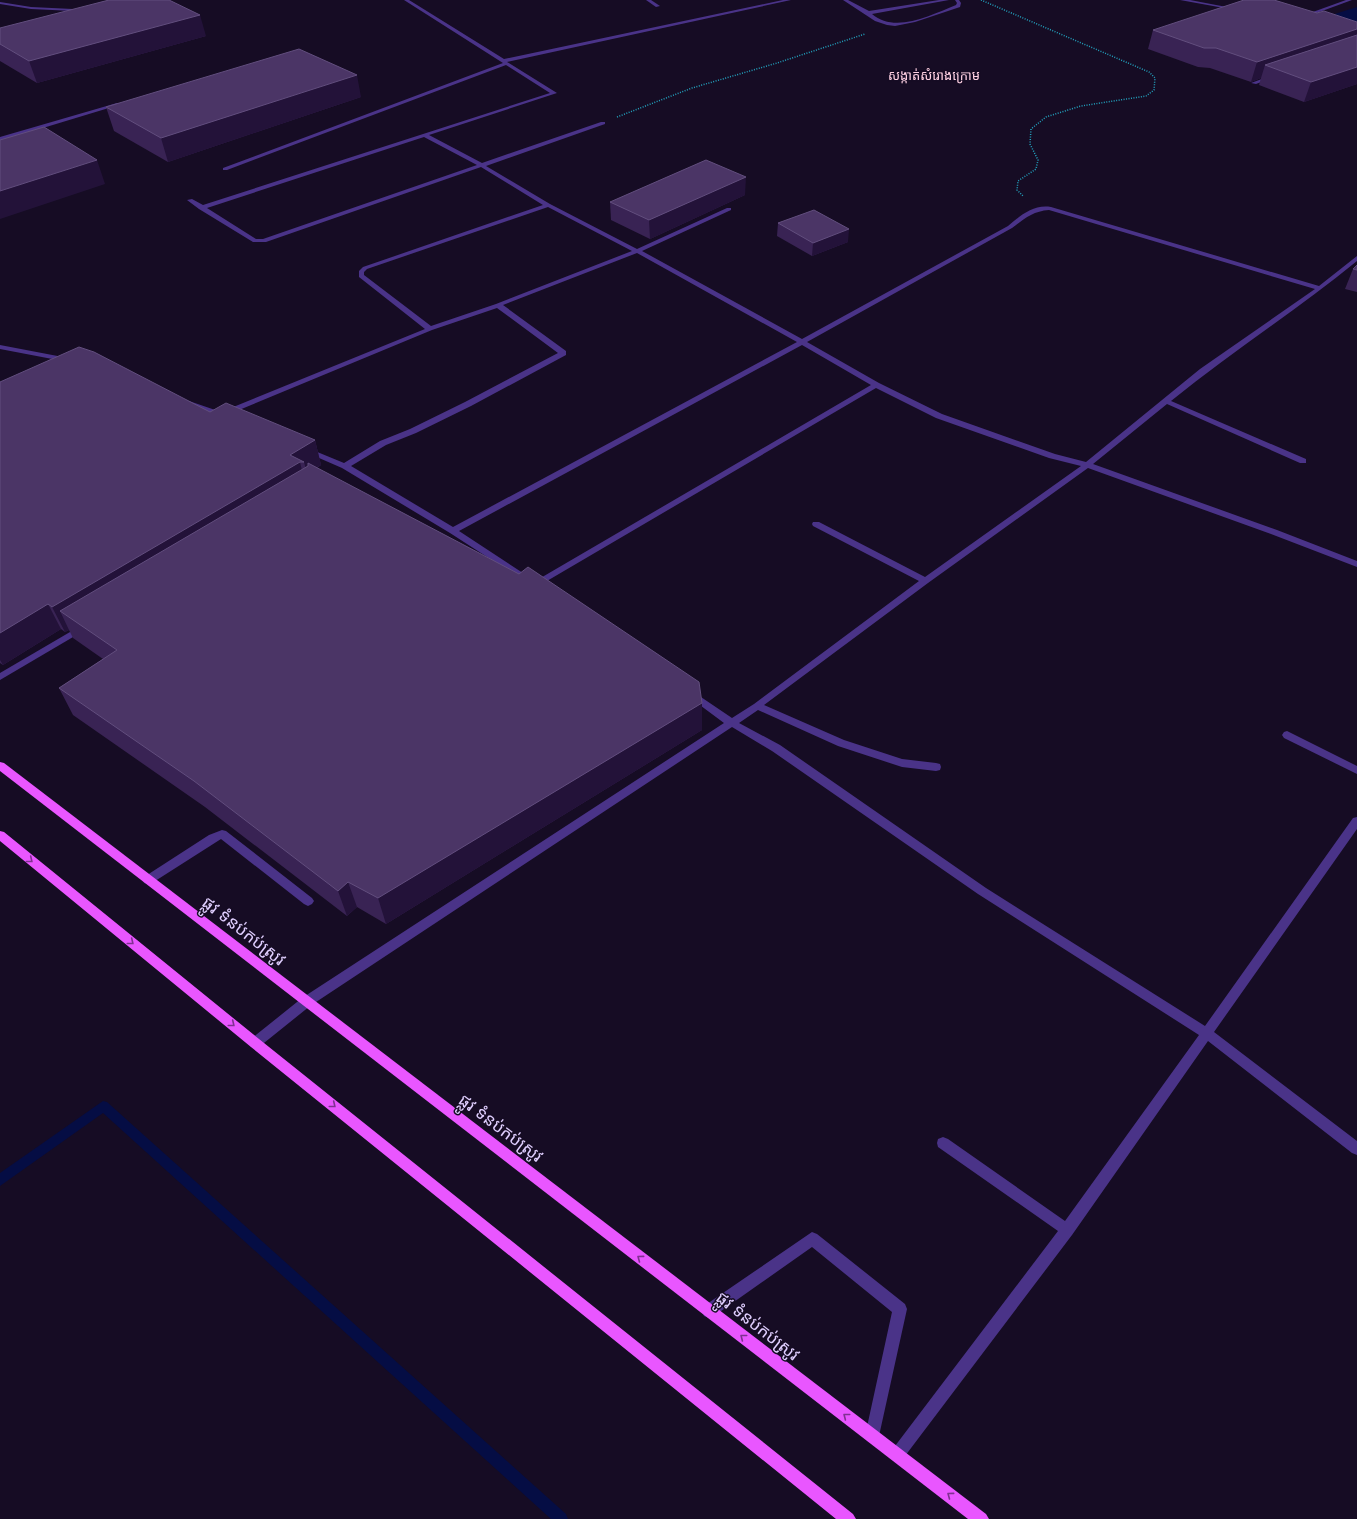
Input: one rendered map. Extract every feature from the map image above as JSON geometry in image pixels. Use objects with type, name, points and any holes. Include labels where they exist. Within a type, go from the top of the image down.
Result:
[{"type":"main road","name":"ផ្លូវ ទំនប់កប់ស្រូវ","points":[[0,766],[981,1519]]},
{"type":"main road","points":[[0,835],[848,1519]]},
{"type":"street","points":[[201,208],[426,136],[554,93],[406,0]]},
{"type":"street","points":[[648,0],[658,6]]},
{"type":"street","points":[[225,169],[505,62],[789,0]]},
{"type":"street","points":[[846,0],[877,20],[887,24],[908,22],[943,12],[958,6],[959,3],[957,0]]},
{"type":"street","points":[[868,13],[943,0]]},
{"type":"street","points":[[1182,0],[1243,11]]},
{"type":"street","points":[[1304,23],[1296,20],[1308,14],[1350,0]]},
{"type":"street","points":[[0,3],[31,8],[73,10]]},
{"type":"street","points":[[1254,83],[1276,76]]},
{"type":"street","points":[[0,139],[128,101]]},
{"type":"street","points":[[190,200],[255,241],[264,241],[603,123]]},
{"type":"street","points":[[426,136],[481,165],[548,206],[637,251],[802,342],[876,385],[939,416],[1052,456],[1087,465],[1274,532],[1357,564]]},
{"type":"street","points":[[430,329],[360,276],[361,272],[365,268],[548,206]]},
{"type":"street","points":[[453,531],[802,342],[1010,227],[1030,210],[1049,208],[1320,288]]},
{"type":"street","points":[[221,414],[430,329],[498,305],[637,251],[729,209]]},
{"type":"street","points":[[255,1042],[306,1002],[757,706],[925,581],[1087,465],[1203,371],[1320,288],[1357,258]]},
{"type":"street","points":[[345,466],[383,443],[413,431],[468,404],[563,353],[498,305]]},
{"type":"street","points":[[0,347],[79,363]]},
{"type":"street","points":[[301,448],[345,466],[453,531],[538,587],[876,385]]},
{"type":"street","points":[[183,401],[232,419]]},
{"type":"street","points":[[1166,401],[1304,461]]},
{"type":"street","points":[[816,524],[925,581]]},
{"type":"street","points":[[0,677],[89,624]]},
{"type":"street","points":[[681,687],[732,723],[776,748],[982,891],[1206,1033],[1357,1149]]},
{"type":"street","points":[[757,706],[841,743],[902,763],[936,767]]},
{"type":"street","points":[[1287,735],[1357,770]]},
{"type":"street","points":[[897,1455],[1067,1230],[1357,820]]},
{"type":"street","points":[[148,880],[212,838],[222,834],[308,901]]},
{"type":"street","points":[[944,1143],[1067,1230]]},
{"type":"street","points":[[709,1311],[812,1239],[900,1308],[872,1436]]},
{"type":"path","points":[[981,0],[1149,72],[1155,78],[1154,90],[1146,96],[1081,106],[1046,116],[1031,130],[1030,144],[1038,160],[1036,169],[1018,181],[1017,190],[1026,200],[1039,208]]},
{"type":"path","points":[[603,123],[692,88],[865,34],[887,24]]},
{"type":"shaded area","points":[[1357,7],[1357,30],[1322,18]]},
{"type":"building","points":[[109,0],[169,0],[200,15],[29,61],[0,44],[0,28]]},
{"type":"building","points":[[1244,0],[1274,0],[1317,13],[1324,11],[1357,22],[1357,29],[1257,62],[1216,48],[1204,48],[1153,30]]},
{"type":"building","points":[[1357,35],[1357,67],[1311,82],[1265,65]]},
{"type":"building","points":[[299,49],[357,75],[161,138],[106,107]]},
{"type":"building","points":[[44,127],[97,160],[0,191],[0,140]]},
{"type":"building","points":[[706,160],[746,177],[649,220],[610,202]]},
{"type":"building","points":[[814,210],[849,229],[813,243],[778,223]]},
{"type":"building","points":[[79,347],[94,352],[210,412],[226,403],[315,440],[290,455],[304,462],[300,462],[52,607],[48,604],[0,633],[0,382]]},
{"type":"building","points":[[308,463],[519,574],[528,567],[699,682],[702,703],[378,898],[348,882],[338,891],[194,781],[59,688],[117,650],[60,611],[308,466]]},
{"type":"waterway","points":[[0,1180],[103,1106],[561,1519]]},
{"type":"district","name":"សង្កាត់សំរោងក្រោម","points":[[934,75]]}]
